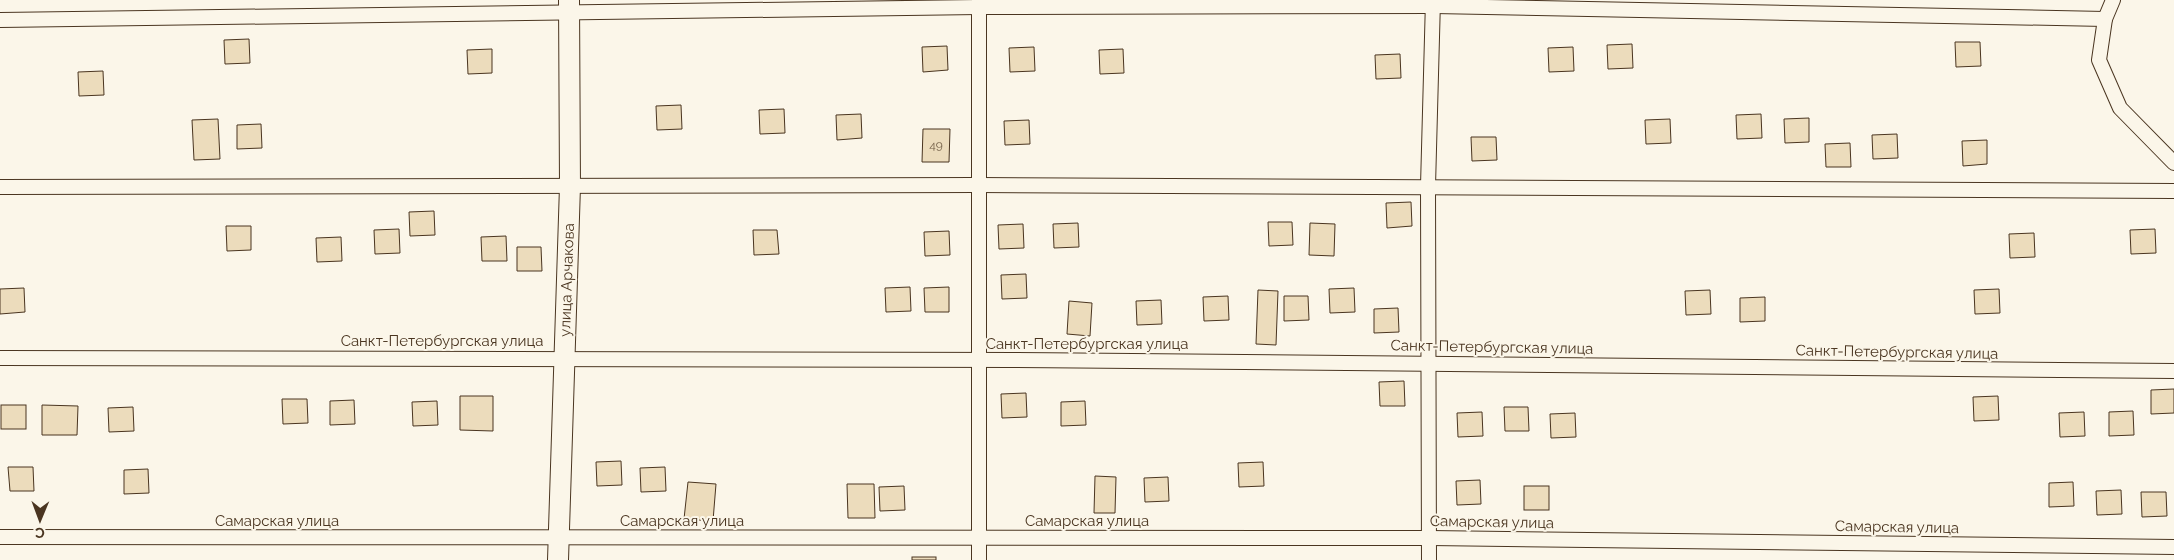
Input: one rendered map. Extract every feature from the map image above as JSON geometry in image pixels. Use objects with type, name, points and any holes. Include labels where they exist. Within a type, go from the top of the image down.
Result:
[{"type":"street","points":[[2113,0],[2105,19],[2099,60],[2120,108],[2174,163]]},
{"type":"street","points":[[0,20],[570,6],[1433,3],[2105,19]]},
{"type":"street","points":[[1430,560],[1428,186],[1433,3]]},
{"type":"street","points":[[979,4],[979,560]]},
{"type":"street","name":"улица Арчакова","points":[[558,560],[570,186],[570,6]]},
{"type":"street","points":[[0,187],[978,185],[2174,191]]},
{"type":"street","name":"Санкт-Петербургская улица","points":[[0,358],[564,357],[1428,362],[2174,371]]},
{"type":"street","name":"Самарская улица","points":[[0,537],[1430,538],[2174,547]]},
{"type":"building","points":[[249,39],[250,63],[225,64],[224,40]]},
{"type":"building","points":[[1955,42],[1980,42],[1981,66],[1956,67]]},
{"type":"building","points":[[1632,44],[1633,68],[1608,69],[1607,45]]},
{"type":"building","points":[[947,46],[948,70],[923,72],[922,47]]},
{"type":"building","points":[[1034,47],[1035,71],[1010,72],[1009,48]]},
{"type":"building","points":[[1573,47],[1574,71],[1549,72],[1548,48]]},
{"type":"building","points":[[492,49],[492,73],[468,74],[467,50]]},
{"type":"building","points":[[1123,49],[1124,73],[1100,74],[1099,50]]},
{"type":"building","points":[[1400,54],[1401,78],[1376,79],[1375,55]]},
{"type":"building","points":[[103,71],[104,95],[79,96],[78,72]]},
{"type":"building","points":[[681,105],[682,129],[657,130],[656,106]]},
{"type":"building","points":[[784,109],[785,133],[760,134],[759,110]]},
{"type":"building","points":[[861,114],[862,138],[837,140],[836,115]]},
{"type":"building","points":[[1761,114],[1762,138],[1737,139],[1736,115]]},
{"type":"building","points":[[1809,118],[1809,142],[1785,143],[1784,119]]},
{"type":"building","points":[[218,119],[220,159],[194,160],[192,120]]},
{"type":"building","points":[[1670,119],[1671,143],[1646,144],[1645,120]]},
{"type":"building","points":[[1029,120],[1030,144],[1005,145],[1004,121]]},
{"type":"building","points":[[261,124],[262,148],[237,149],[237,125]]},
{"type":"building","points":[[923,129],[950,129],[949,162],[922,162]]},
{"type":"building","points":[[1897,134],[1898,158],[1873,159],[1872,135]]},
{"type":"building","points":[[1471,137],[1496,137],[1497,160],[1472,161]]},
{"type":"building","points":[[1987,140],[1987,164],[1963,166],[1962,141]]},
{"type":"building","points":[[1850,143],[1851,167],[1826,167],[1825,144]]},
{"type":"building","points":[[1411,202],[1412,226],[1387,228],[1386,203]]},
{"type":"building","points":[[434,211],[435,235],[410,236],[409,212]]},
{"type":"building","points":[[1268,222],[1292,222],[1293,245],[1269,246]]},
{"type":"building","points":[[1078,223],[1079,247],[1054,248],[1053,224]]},
{"type":"building","points":[[1310,223],[1335,224],[1334,256],[1309,255]]},
{"type":"building","points":[[1023,224],[1024,248],[999,249],[998,225]]},
{"type":"building","points":[[226,226],[251,226],[251,250],[227,251]]},
{"type":"building","points":[[399,229],[400,253],[375,254],[374,230]]},
{"type":"building","points":[[2155,229],[2156,253],[2131,254],[2130,230]]},
{"type":"building","points":[[753,230],[777,230],[779,254],[754,255]]},
{"type":"building","points":[[949,231],[950,255],[925,256],[924,232]]},
{"type":"building","points":[[2034,233],[2035,257],[2010,258],[2009,234]]},
{"type":"building","points":[[506,236],[507,261],[482,261],[481,237]]},
{"type":"building","points":[[341,237],[342,261],[317,262],[316,238]]},
{"type":"building","points":[[517,247],[541,247],[542,271],[517,271]]},
{"type":"building","points":[[1026,274],[1027,298],[1002,299],[1001,275]]},
{"type":"building","points":[[910,287],[911,311],[886,312],[885,288]]},
{"type":"building","points":[[949,287],[949,312],[925,312],[924,288]]},
{"type":"building","points":[[24,288],[25,312],[0,314],[0,289]]},
{"type":"building","points":[[1354,288],[1355,312],[1330,313],[1329,289]]},
{"type":"building","points":[[1999,289],[2000,313],[1975,314],[1974,290]]},
{"type":"building","points":[[1258,290],[1278,291],[1276,345],[1256,344]]},
{"type":"building","points":[[1710,290],[1711,314],[1686,315],[1685,291]]},
{"type":"building","points":[[1228,296],[1229,320],[1204,321],[1203,297]]},
{"type":"building","points":[[1284,296],[1308,296],[1309,320],[1284,321]]},
{"type":"building","points":[[1765,297],[1765,321],[1740,322],[1740,298]]},
{"type":"building","points":[[1161,300],[1162,324],[1137,325],[1136,301]]},
{"type":"building","points":[[1069,301],[1092,303],[1090,336],[1067,334]]},
{"type":"building","points":[[1398,308],[1399,332],[1374,333],[1374,309]]},
{"type":"building","points":[[1404,381],[1405,406],[1380,406],[1379,382]]},
{"type":"building","points":[[2174,389],[2174,413],[2151,414],[2151,390]]},
{"type":"building","points":[[1026,393],[1027,417],[1002,418],[1001,394]]},
{"type":"building","points":[[460,396],[493,396],[493,431],[460,430]]},
{"type":"building","points":[[1998,396],[1999,420],[1974,421],[1973,397]]},
{"type":"building","points":[[282,399],[307,399],[308,423],[283,424]]},
{"type":"building","points":[[354,400],[355,424],[330,425],[330,401]]},
{"type":"building","points":[[437,401],[438,425],[413,426],[412,402]]},
{"type":"building","points":[[1085,401],[1086,425],[1061,426],[1061,402]]},
{"type":"building","points":[[1,405],[26,405],[26,429],[1,429]]},
{"type":"building","points":[[42,405],[78,406],[77,435],[42,435]]},
{"type":"building","points":[[133,407],[134,431],[109,432],[108,408]]},
{"type":"building","points":[[1504,407],[1528,407],[1529,431],[1505,431]]},
{"type":"building","points":[[2133,411],[2134,435],[2109,436],[2109,412]]},
{"type":"building","points":[[1482,412],[1483,436],[1458,437],[1457,413]]},
{"type":"building","points":[[2084,412],[2085,436],[2060,437],[2059,413]]},
{"type":"building","points":[[1575,413],[1576,437],[1551,438],[1550,414]]},
{"type":"building","points":[[621,461],[622,485],[597,486],[596,462]]},
{"type":"building","points":[[1263,462],[1264,486],[1239,487],[1238,463]]},
{"type":"building","points":[[8,467],[33,467],[34,491],[10,491]]},
{"type":"building","points":[[665,467],[666,491],[641,492],[640,468]]},
{"type":"building","points":[[148,469],[149,493],[124,494],[124,470]]},
{"type":"building","points":[[1095,476],[1116,477],[1115,513],[1094,513]]},
{"type":"building","points":[[1168,477],[1169,501],[1145,502],[1144,478]]},
{"type":"building","points":[[1480,480],[1481,504],[1457,505],[1456,481]]},
{"type":"building","points":[[688,482],[716,484],[713,521],[684,519]]},
{"type":"building","points":[[2073,482],[2074,506],[2049,507],[2049,483]]},
{"type":"building","points":[[847,484],[874,484],[875,518],[848,518]]},
{"type":"building","points":[[904,486],[905,510],[880,511],[879,487]]},
{"type":"building","points":[[1524,486],[1549,486],[1549,510],[1524,510]]},
{"type":"building","points":[[2121,490],[2122,514],[2097,515],[2096,491]]},
{"type":"building","points":[[2141,492],[2166,492],[2167,516],[2142,517]]},
{"type":"building","points":[[912,557],[936,557],[936,560],[912,560]]}]
